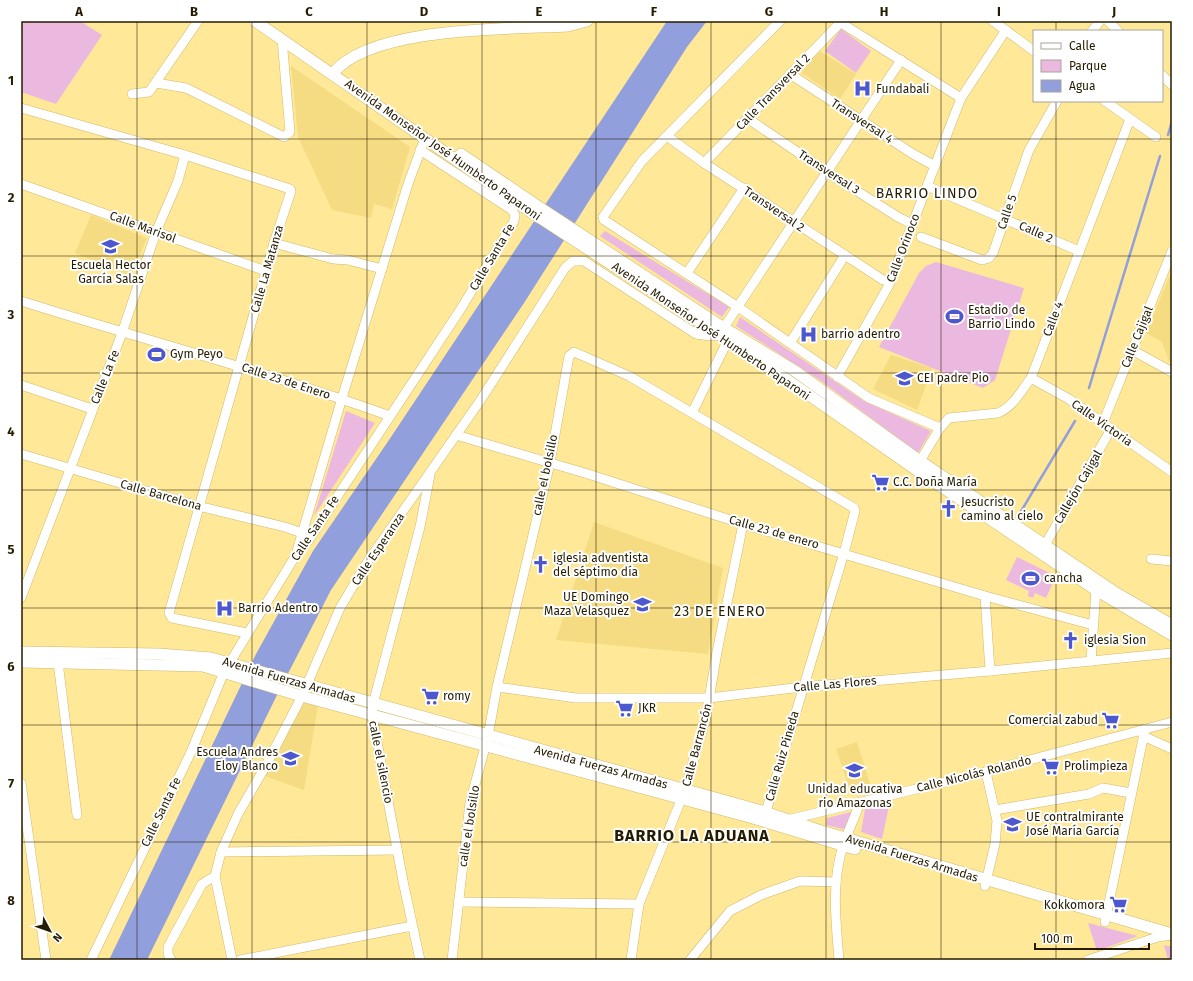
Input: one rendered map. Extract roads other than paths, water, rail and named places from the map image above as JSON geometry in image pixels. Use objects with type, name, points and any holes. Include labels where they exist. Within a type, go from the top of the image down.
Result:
[{"type":"street","points":[[132,94],[149,92],[198,21]]},
{"type":"street","name":"Avenida Monseñor José Humberto Paparoni","points":[[255,21],[335,71],[536,210]]},
{"type":"street","name":"Avenida Monseñor José Humberto Paparoni","points":[[268,21],[425,138],[724,334],[1096,590],[1172,635]]},
{"type":"street","points":[[335,71],[353,58],[389,42],[418,36],[568,26],[587,21]]},
{"type":"street","points":[[780,21],[642,161],[604,217],[607,223],[738,307],[869,398],[940,428]]},
{"type":"street","points":[[993,21],[1033,50]]},
{"type":"street","points":[[1093,30],[1100,21]]},
{"type":"street","points":[[1108,21],[1117,30]]},
{"type":"street","points":[[841,22],[961,98]]},
{"type":"street","name":"Calle Transversal 2","points":[[704,163],[841,22]]},
{"type":"street","name":"Calle Orinoco","points":[[837,377],[889,285],[961,98],[1006,30]]},
{"type":"street","points":[[156,83],[186,88],[284,137],[290,132],[282,39]]},
{"type":"street","points":[[692,413],[724,334],[738,307],[901,60]]},
{"type":"street","name":"Transversal 4","points":[[790,74],[935,166]]},
{"type":"street","points":[[1163,76],[1172,85]]},
{"type":"street","name":"Calle 5","points":[[921,237],[982,260],[989,258],[993,253],[1029,150],[1056,102]]},
{"type":"street","points":[[1106,102],[1156,137]]},
{"type":"street","name":"Calle La Matanza","points":[[21,108],[185,155],[290,189],[291,191],[274,243],[198,506],[169,613],[172,618],[247,633]]},
{"type":"street","name":"Transversal 3","points":[[747,118],[827,172],[898,217],[912,224]]},
{"type":"street","name":"Calle 4","points":[[920,461],[940,428],[949,418],[998,413],[1004,411],[1010,406],[1031,378],[1130,119]]},
{"type":"street","name":"Transversal 2","points":[[667,136],[704,163],[883,280]]},
{"type":"street","points":[[296,555],[342,398],[425,138]]},
{"type":"street","name":"Calle Santa Fe","points":[[91,960],[247,633],[296,555],[308,541],[462,307],[514,221],[515,215],[512,210],[420,150]]},
{"type":"street","name":"Calle La Fe","points":[[21,598],[69,468],[122,333],[156,232],[178,181],[185,155]]},
{"type":"street","name":"Calle Marisol","points":[[21,184],[266,271]]},
{"type":"street","name":"Calle 2","points":[[927,186],[1005,218],[1079,251]]},
{"type":"street","points":[[687,273],[744,188]]},
{"type":"street","points":[[274,243],[333,259],[348,260],[382,269]]},
{"type":"street","name":"Calle Cajigal","points":[[1103,423],[1172,251]]},
{"type":"street","points":[[790,343],[845,255]]},
{"type":"street","name":"Calle Esperanza","points":[[221,852],[238,814],[265,767],[340,608],[368,561],[456,435],[565,268],[573,261],[584,261],[696,334],[710,336],[724,334]]},
{"type":"street","name":"Calle 23 de Enero","points":[[21,300],[122,333],[239,365],[342,398],[390,416]]},
{"type":"street","name":"Avenida Monseñor José Humberto Paparoni","points":[[724,334],[808,380],[920,461],[1116,593],[1172,625]]},
{"type":"street","points":[[1132,350],[1172,372]]},
{"type":"street","name":"calle el bolsillo","points":[[452,960],[470,803],[486,741],[497,687],[550,462],[569,356],[574,352],[629,376],[854,508],[855,511],[844,553]]},
{"type":"street","name":"Calle Victoria","points":[[1031,378],[1069,400],[1172,472]]},
{"type":"street","points":[[21,385],[92,409]]},
{"type":"street","name":"Callejón Cajigal","points":[[1045,545],[1112,429]]},
{"type":"street","name":"Calle 23 de enero","points":[[456,435],[550,462],[744,524],[985,596],[1093,625]]},
{"type":"street","name":"Calle Barcelona","points":[[21,454],[198,506],[284,527],[302,533]]},
{"type":"street","name":"calle el silencio","points":[[420,960],[397,850],[372,715],[373,704],[420,527],[430,472]]},
{"type":"street","name":"Calle Barrancón","points":[[631,960],[639,904],[683,794],[706,717],[744,524]]},
{"type":"street","name":"Calle Ruiz Pineda","points":[[764,817],[802,687],[844,553]]},
{"type":"street","points":[[1151,559],[1172,561]]},
{"type":"street","points":[[1091,661],[1096,590]]},
{"type":"street","points":[[985,596],[990,671]]},
{"type":"street","name":"Avenida Fuerzas Armadas","points":[[21,652],[192,655],[302,690],[372,715],[486,741],[764,817],[788,820],[845,842]]},
{"type":"street","name":"Calle Las Flores","points":[[497,687],[576,698],[710,698],[802,687],[990,671],[1172,653]]},
{"type":"street","name":"Avenida Fuerzas Armadas","points":[[21,662],[185,665],[230,668]]},
{"type":"street","points":[[58,662],[77,815]]},
{"type":"street","name":"Avenida Fuerzas Armadas","points":[[302,690],[373,704],[486,741]]},
{"type":"street","name":"Calle Nicolás Rolando","points":[[778,826],[788,820],[1144,732],[1172,722]]},
{"type":"street","points":[[1106,919],[1144,732],[1172,749]]},
{"type":"street","points":[[986,772],[997,821],[995,844],[986,883]]},
{"type":"street","points":[[21,783],[46,960]]},
{"type":"street","points":[[995,810],[1089,794],[1103,788],[1132,793]]},
{"type":"street","points":[[839,960],[834,908],[836,882],[845,842],[860,802]]},
{"type":"street","name":"Avenida Fuerzas Armadas","points":[[764,817],[778,826],[845,842],[986,883],[1106,919],[1172,941]]},
{"type":"street","points":[[232,960],[215,876],[221,852],[397,850]]},
{"type":"street","points":[[171,960],[167,951],[176,933],[202,884],[215,876]]},
{"type":"street","points":[[690,960],[730,911],[761,895],[800,881],[836,882]]},
{"type":"street","points":[[458,902],[639,904]]},
{"type":"street","name":"Avenida Fuerzas Armadas","points":[[1106,919],[1172,935]]},
{"type":"street","points":[[240,960],[412,926]]},
{"type":"street","points":[[1088,960],[1158,937],[1172,935]]},
{"type":"water","points":[[667,21],[707,21],[687,47],[524,303],[331,590],[278,693],[147,960],[109,960],[256,654],[313,551],[389,440]]},
{"type":"waterway","points":[[1168,135],[1172,121]]},
{"type":"waterway","points":[[1089,388],[1160,156]]},
{"type":"waterway","points":[[1020,513],[1075,421]]},
{"type":"place","name":"Fundabali","points":[[863,89]]},
{"type":"place","name":"Escuela Hector García Salas","points":[[111,246]]},
{"type":"place","name":"Estadio de Barrio Lindo","points":[[955,317]]},
{"type":"place","name":"barrio adentro","points":[[808,334]]},
{"type":"place","name":"Gym Peyo","points":[[157,354]]},
{"type":"place","name":"CEI padre Pio","points":[[904,378]]},
{"type":"place","name":"C.C. Doña María","points":[[880,482]]},
{"type":"place","name":"Jesucristo camino al cielo","points":[[948,509]]},
{"type":"place","name":"iglesia adventista del séptimo día","points":[[540,565]]},
{"type":"place","name":"cancha","points":[[1031,578]]},
{"type":"place","name":"UE Domingo Maza Velasquez","points":[[642,604]]},
{"type":"place","name":"Barrio Adentro","points":[[225,608]]},
{"type":"place","name":"iglesia Sion","points":[[1071,640]]},
{"type":"place","name":"romy","points":[[430,696]]},
{"type":"place","name":"JKR","points":[[625,708]]},
{"type":"place","name":"Comercial zabud","points":[[1111,720]]},
{"type":"place","name":"Escuela Andres Eloy Blanco","points":[[291,759]]},
{"type":"place","name":"Prolimpieza","points":[[1051,766]]},
{"type":"place","name":"Unidad educativa rio Amazonas","points":[[855,770]]},
{"type":"place","name":"UE contralmirante José María García","points":[[1013,824]]},
{"type":"place","name":"Kokkomora","points":[[1118,905]]},
{"type":"district","name":"BARRIO LINDO","points":[[927,193]]},
{"type":"district","name":"23 DE ENERO","points":[[720,611]]},
{"type":"district","name":"BARRIO LA ADUANA","points":[[692,835]]}]
